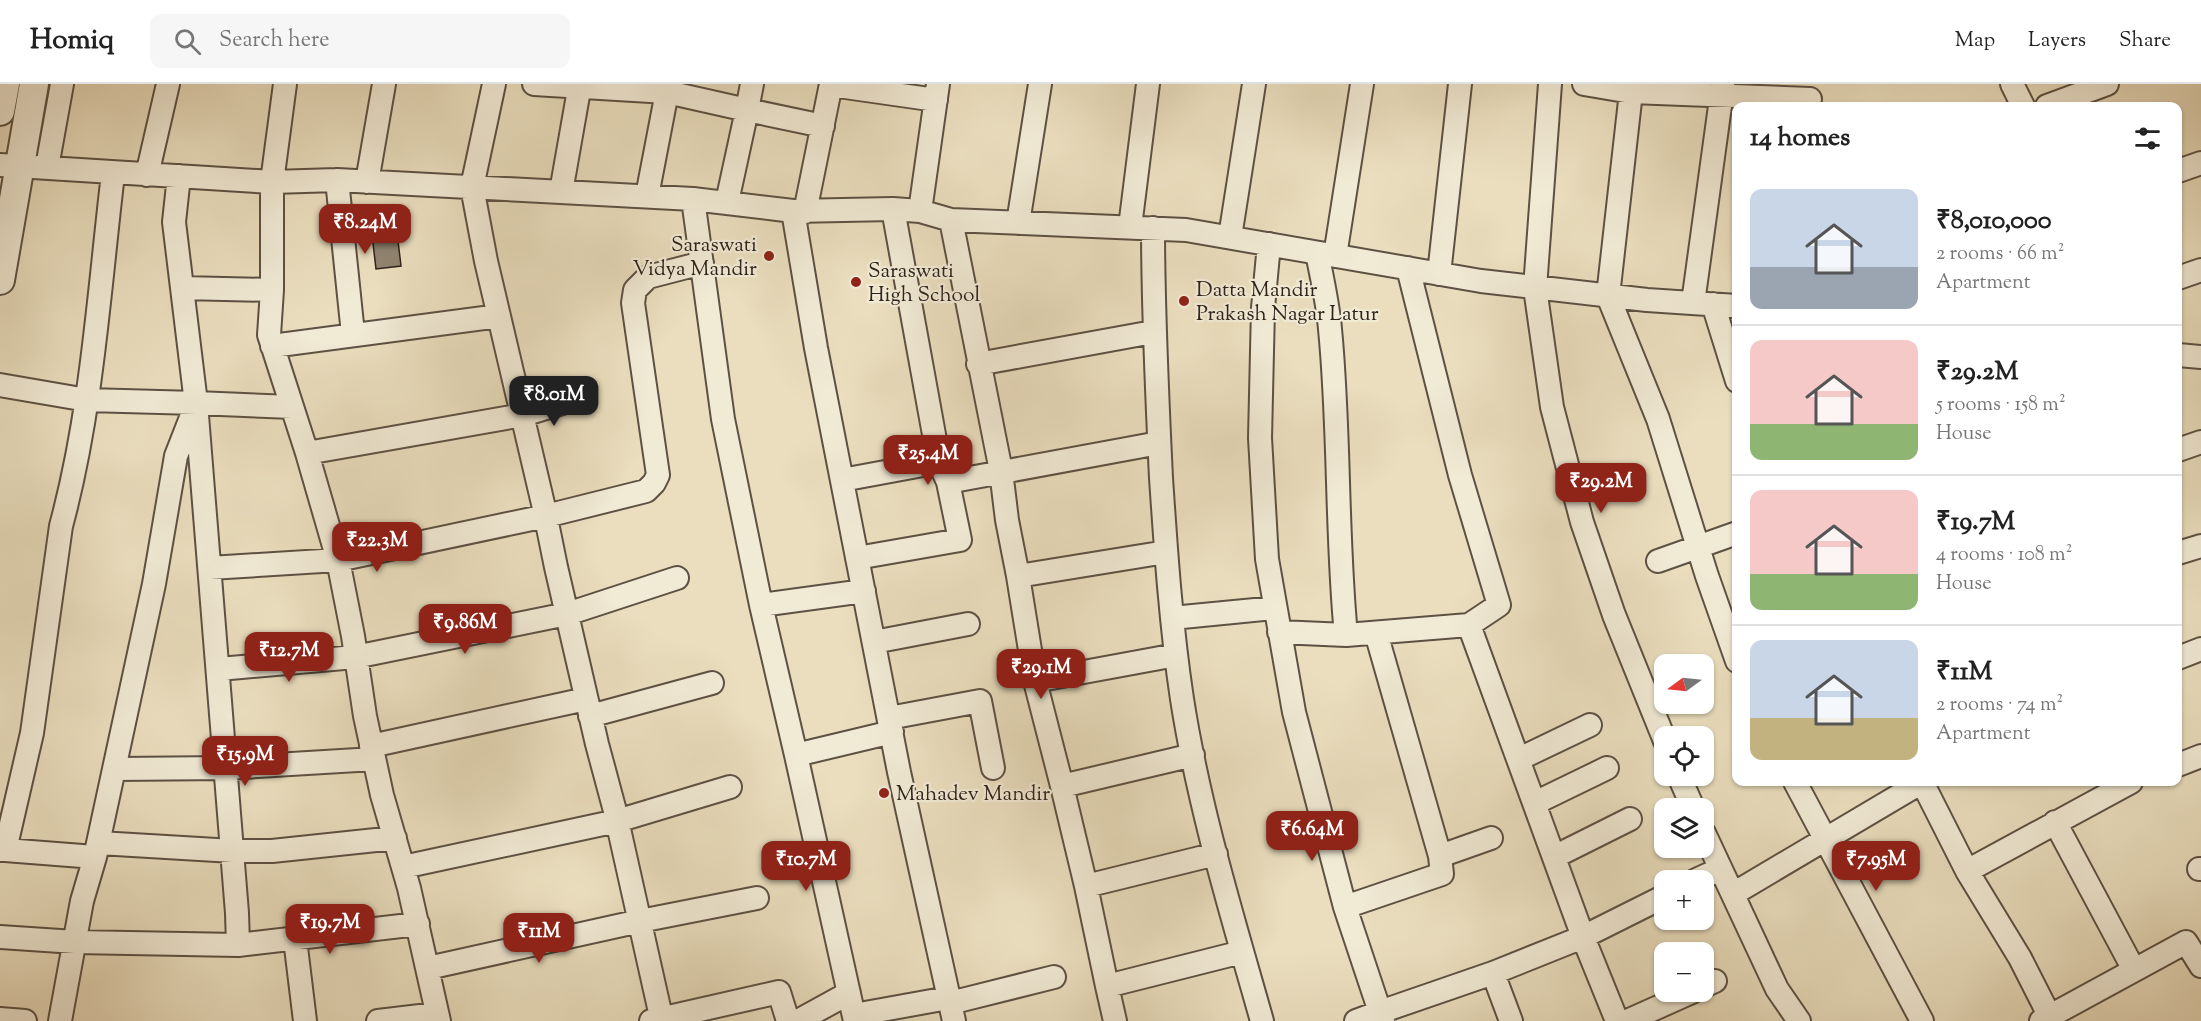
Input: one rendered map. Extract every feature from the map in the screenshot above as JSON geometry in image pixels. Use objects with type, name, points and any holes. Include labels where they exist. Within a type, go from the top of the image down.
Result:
[{"type":"street","points":[[0,111],[4,84]]},
{"type":"street","points":[[0,280],[22,166],[34,84]]},
{"type":"street","points":[[22,166],[62,84]]},
{"type":"street","points":[[147,175],[168,84]]},
{"type":"street","points":[[285,84],[272,182],[272,290],[269,336],[307,453],[338,560],[382,795],[418,924],[438,1017],[378,1021]]},
{"type":"street","points":[[367,182],[384,84]]},
{"type":"street","points":[[494,84],[472,187],[588,707],[640,921],[658,1020],[779,992],[788,1021]]},
{"type":"street","points":[[534,84],[668,88],[747,111],[823,126]]},
{"type":"street","points":[[727,202],[752,84]]},
{"type":"street","points":[[920,211],[937,92],[831,84],[823,126],[799,212],[816,348],[890,725],[950,1007]]},
{"type":"street","points":[[1018,223],[1040,84]]},
{"type":"street","points":[[1130,228],[1148,84]]},
{"type":"street","points":[[1230,237],[1254,84]]},
{"type":"street","points":[[1346,635],[1326,254],[1362,84]]},
{"type":"street","points":[[1439,274],[1460,84]]},
{"type":"street","points":[[1550,84],[1535,288],[1552,407],[1582,522],[1614,615],[1659,726]]},
{"type":"street","points":[[1584,84],[1811,96]]},
{"type":"street","points":[[2012,84],[2021,102]]},
{"type":"street","points":[[2058,102],[2107,84]]},
{"type":"street","points":[[561,192],[580,85]]},
{"type":"street","points":[[647,196],[668,88]]},
{"type":"street","points":[[1632,88],[1608,296],[1658,419],[1698,547],[1732,640]]},
{"type":"street","points":[[1722,90],[1703,304],[1732,370]]},
{"type":"street","points":[[2182,170],[2201,163]]},
{"type":"street","points":[[22,166],[113,174],[272,182],[337,180],[647,196],[727,202],[799,212],[893,209],[920,211],[951,220],[1186,230],[1439,274],[1535,288],[1732,306]]},
{"type":"street","points":[[113,174],[87,400],[69,497],[61,526],[32,733],[3,850],[272,851],[395,838]]},
{"type":"street","points":[[179,176],[174,222],[196,403],[227,768],[238,945]]},
{"type":"street","points":[[337,180],[353,334]]},
{"type":"street","points":[[693,199],[723,419],[761,605],[854,1018],[950,1007],[1054,977]]},
{"type":"street","points":[[857,558],[960,540],[944,472],[893,209]]},
{"type":"street","points":[[951,220],[1000,471],[1035,681],[1086,886],[1115,1021]]},
{"type":"street","points":[[1153,228],[1153,332],[1159,442],[1166,552],[1182,701],[1216,854],[1262,1021]]},
{"type":"street","points":[[1269,244],[1263,308],[1260,438],[1267,559],[1294,712],[1345,907],[1382,1017]]},
{"type":"street","points":[[210,568],[338,560],[546,516],[646,491],[658,475],[633,303],[635,290],[648,277],[702,263]]},
{"type":"street","points":[[1279,632],[1346,635],[1469,625],[1499,605],[1460,475],[1408,268]]},
{"type":"street","points":[[2182,277],[2201,270]]},
{"type":"street","points":[[182,288],[272,290]]},
{"type":"street","points":[[272,346],[499,316]]},
{"type":"street","points":[[978,364],[1153,332]]},
{"type":"street","points":[[2182,355],[2201,357]]},
{"type":"street","points":[[0,385],[87,400],[292,406]]},
{"type":"street","points":[[307,453],[523,415],[575,399]]},
{"type":"street","points":[[60,1021],[82,901],[97,850],[154,584],[176,456],[196,403]]},
{"type":"street","points":[[842,480],[944,472],[1000,471],[1159,442]]},
{"type":"street","points":[[2182,449],[2201,442]]},
{"type":"street","points":[[1658,561],[1732,535]]},
{"type":"street","points":[[2182,553],[2201,546]]},
{"type":"street","points":[[1018,576],[1166,552]]},
{"type":"street","points":[[219,669],[355,657],[567,614],[677,578]]},
{"type":"street","points":[[761,605],[864,591]]},
{"type":"street","points":[[1172,618],[1275,608]]},
{"type":"street","points":[[874,642],[968,624]]},
{"type":"street","points":[[1469,625],[1583,937],[1617,1021]]},
{"type":"street","points":[[1345,907],[1442,874],[1440,856],[1376,633]]},
{"type":"street","points":[[2182,657],[2201,650]]},
{"type":"street","points":[[1035,681],[1176,655]]},
{"type":"street","points":[[115,769],[227,768],[373,753],[712,683]]},
{"type":"street","points":[[796,755],[890,725],[980,701],[993,768]]},
{"type":"street","points":[[1519,759],[1590,725]]},
{"type":"street","points":[[1062,786],[1193,755]]},
{"type":"street","points":[[2182,763],[2201,756]]},
{"type":"street","points":[[1535,803],[1607,768]]},
{"type":"street","points":[[1797,786],[1922,1021]]},
{"type":"street","points":[[1733,894],[1915,786]]},
{"type":"street","points":[[1924,786],[1967,871],[2020,958],[2048,1019],[2186,942],[2200,964]]},
{"type":"street","points":[[1967,871],[2123,786]]},
{"type":"street","points":[[403,867],[617,821],[730,787]]},
{"type":"street","points":[[1554,857],[1630,819]]},
{"type":"street","points":[[2055,822],[2134,970]]},
{"type":"street","points":[[1440,856],[1491,838]]},
{"type":"street","points":[[1086,886],[1216,854]]},
{"type":"street","points":[[1714,855],[1777,989],[1799,1021]]},
{"type":"street","points":[[1714,871],[1720,868]]},
{"type":"street","points":[[428,968],[640,921],[758,898]]},
{"type":"street","points":[[1356,1021],[1382,1017],[1493,974],[1583,937],[1654,902]]},
{"type":"street","points":[[0,937],[75,942],[238,945],[418,924]]},
{"type":"street","points":[[295,939],[305,1021]]},
{"type":"street","points":[[1107,986],[1242,952]]},
{"type":"street","points":[[1493,974],[1511,1021]]},
{"type":"street","points":[[798,1021],[849,993]]},
{"type":"street","points":[[1627,1021],[1670,1002]]},
{"type":"street","points":[[0,1018],[25,1021]]},
{"type":"building","points":[[394,207],[401,266],[376,269],[369,209]]},
{"type":"place","name":"Saraswati Vidya Mandir","points":[[769,256]]},
{"type":"place","name":"Saraswati High School","points":[[856,282]]},
{"type":"place","name":"Datta Mandir Prakash Nagar Latur","points":[[1184,301]]},
{"type":"place","name":"Mahadev Mandir","points":[[884,793]]}]
